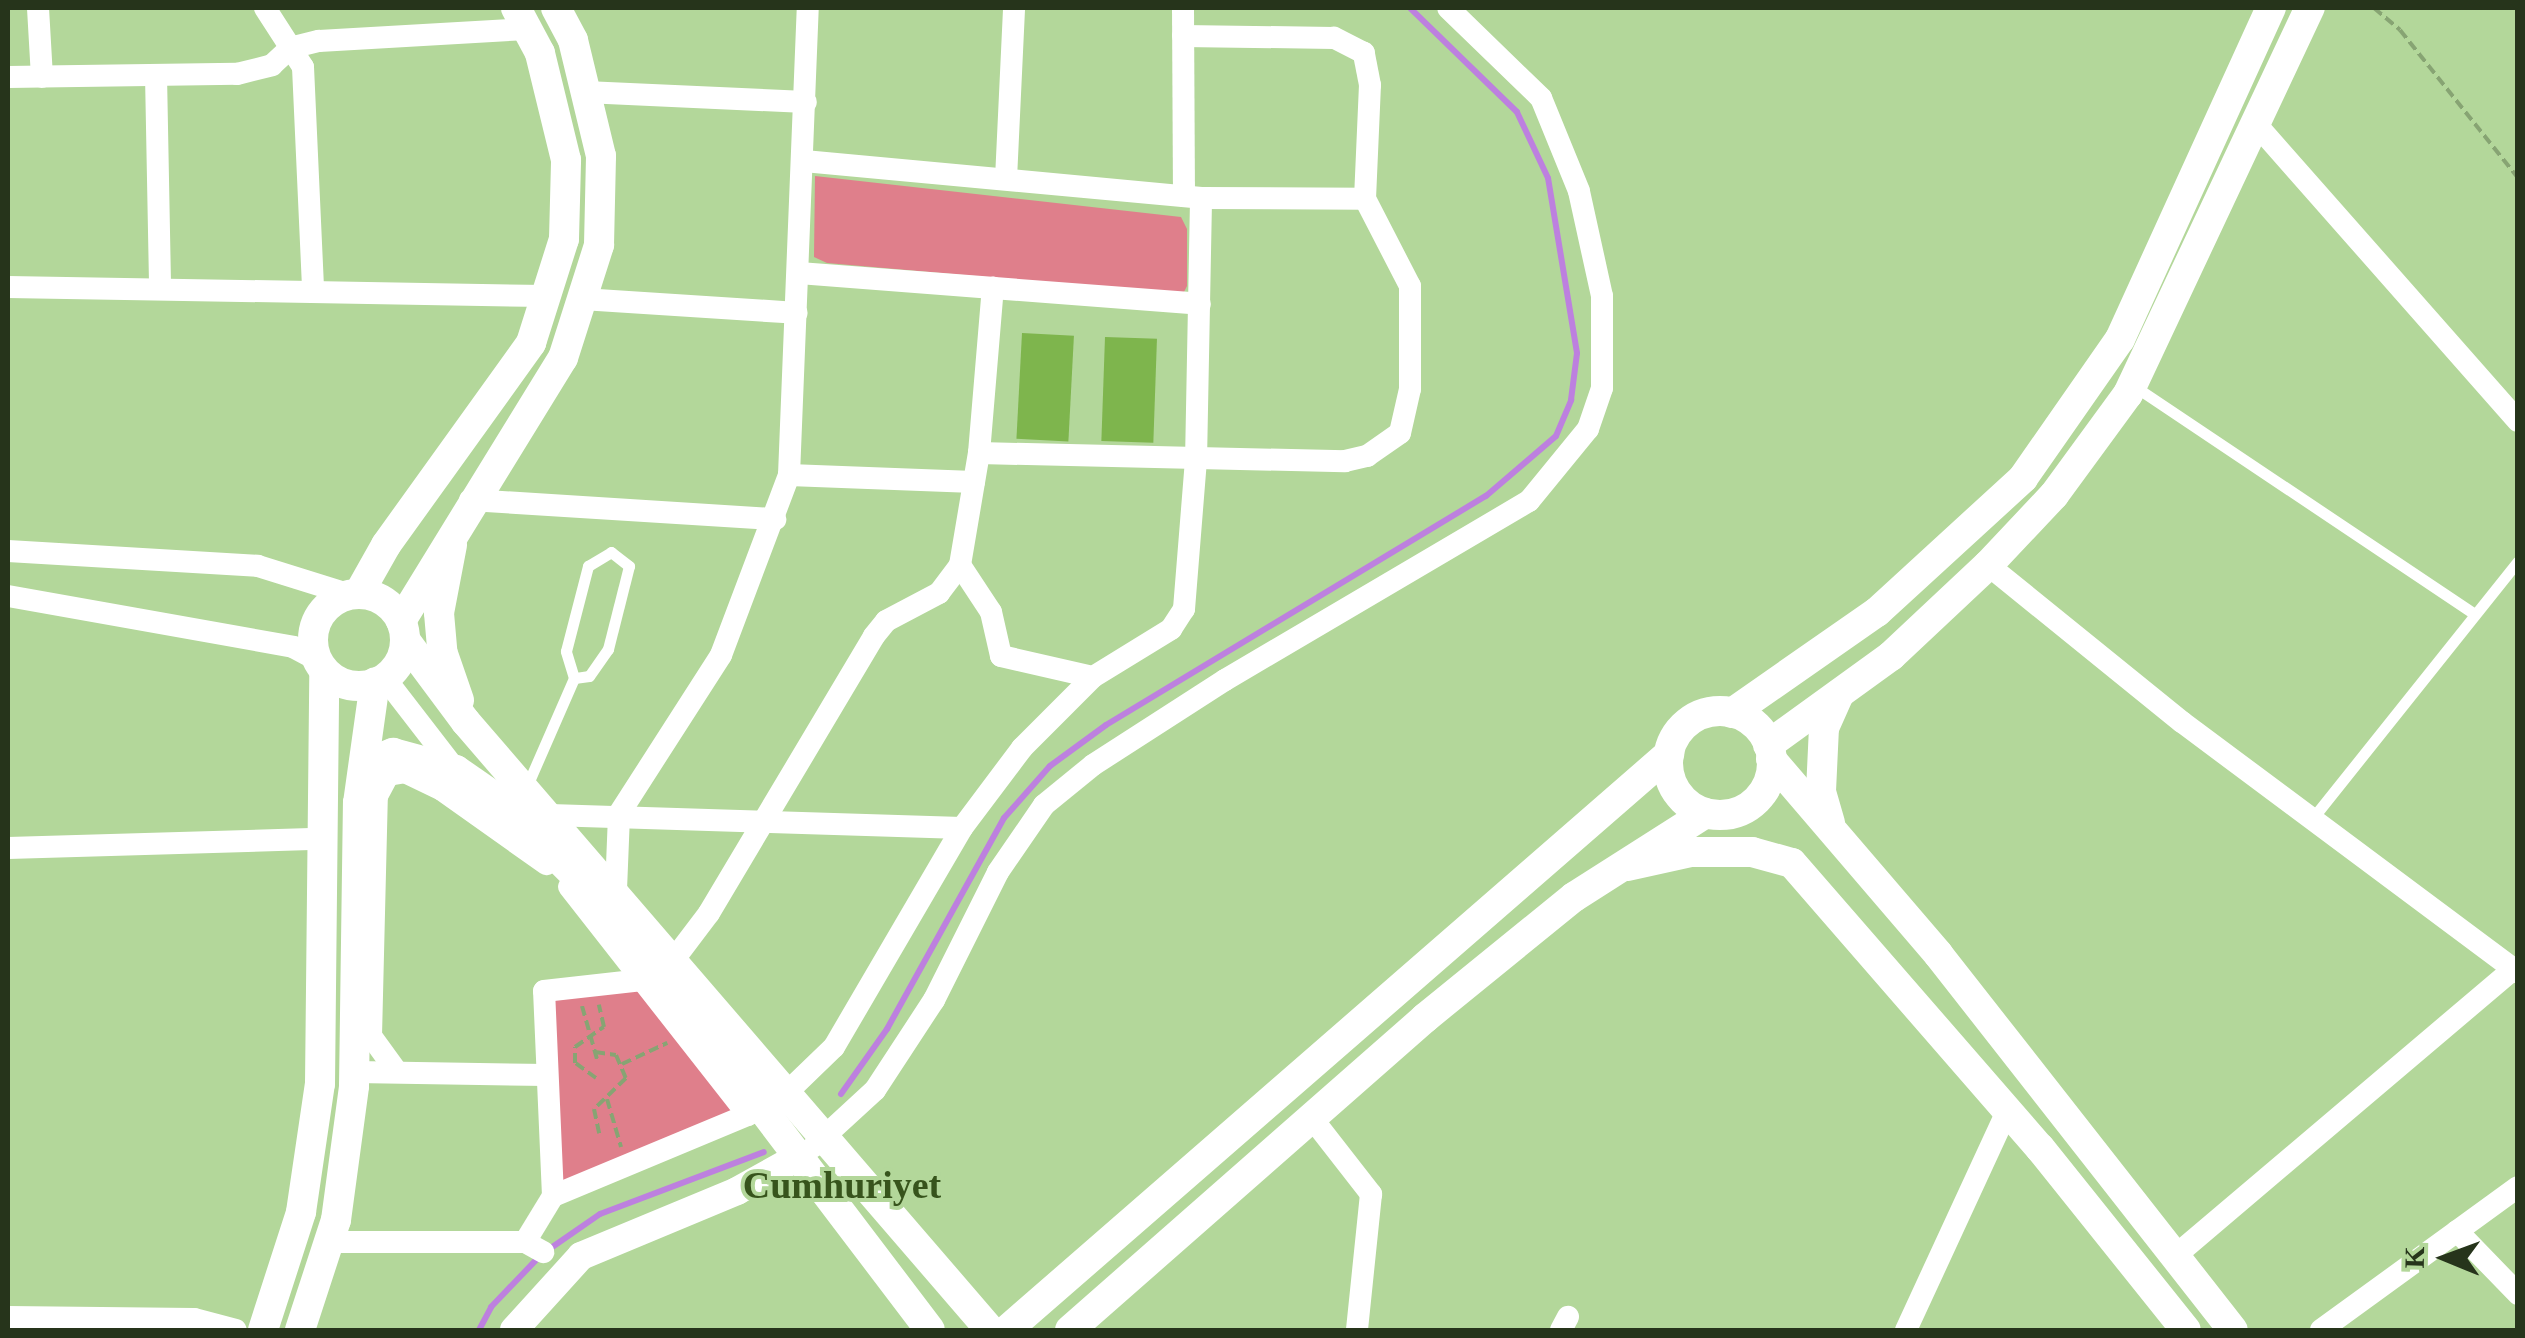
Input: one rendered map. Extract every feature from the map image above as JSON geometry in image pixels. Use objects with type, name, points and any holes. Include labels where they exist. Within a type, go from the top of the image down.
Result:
[{"type":"main road","points":[[320,665],[348,685],[380,679],[399,662],[403,631],[463,512],[563,358],[599,245],[600,156],[574,40],[556,8]]},
{"type":"main road","points":[[1732,712],[1877,612],[2034,464],[2120,339],[2271,8]]},
{"type":"main road","points":[[1070,1330],[1311,1117],[1614,869],[1765,789],[1770,752],[1891,656],[1988,566],[2054,495],[2132,385],[2310,8]]},
{"type":"main road","points":[[263,1330],[302,1212],[320,1084],[318,616],[354,594],[531,342],[564,239],[566,160],[540,53],[522,18]]},
{"type":"main road","points":[[463,512],[439,613],[442,651],[466,722]]},
{"type":"main road","points":[[354,594],[380,599],[466,722],[674,958],[798,1156],[930,1330]]},
{"type":"main road","points":[[300,1330],[329,1242],[355,1072],[358,803],[380,679]]},
{"type":"main road","points":[[1830,826],[1821,790],[1824,728],[1840,693]]},
{"type":"main road","points":[[1007,1330],[1668,754],[1684,725],[1715,711],[1732,712],[1760,730],[1770,752],[2233,1330]]},
{"type":"main road","points":[[358,803],[372,761],[394,753],[456,770],[502,802],[591,891],[767,1107],[825,1140],[990,1330]]},
{"type":"main road","points":[[1668,754],[1680,797],[1717,814],[1792,863],[2007,1110],[2186,1330]]},
{"type":"main road","points":[[1614,869],[1690,852],[1752,852],[1792,863]]},
{"type":"street","points":[[38,8],[42,77]]},
{"type":"street","points":[[265,8],[303,67],[314,290]]},
{"type":"street","points":[[616,890],[619,814],[721,655],[789,475],[808,8]]},
{"type":"street","points":[[1006,179],[1014,8]]},
{"type":"street","points":[[553,1196],[625,1161],[767,1107],[834,1047],[962,828],[1022,748],[1092,677],[1171,629],[1184,609],[1196,461],[1200,304],[1183,8]]},
{"type":"street","points":[[514,1330],[581,1256],[737,1192],[825,1140],[875,1090],[934,1000],[998,872],[1044,805],[1094,765],[1225,680],[1530,501],[1588,429],[1602,388],[1602,296],[1579,191],[1542,98],[1448,8]]},
{"type":"street","points":[[8,78],[237,74],[272,65],[290,48],[522,18]]},
{"type":"street","points":[[979,454],[1344,461],[1367,456],[1400,432],[1410,389],[1410,286],[1365,199],[1370,86],[1364,53],[1334,38],[1183,36]]},
{"type":"street","points":[[156,75],[160,288]]},
{"type":"street","points":[[586,92],[806,102]]},
{"type":"street","points":[[2256,124],[2518,421]]},
{"type":"street","points":[[804,161],[1192,197],[1365,199]]},
{"type":"street","points":[[799,272],[1200,304]]},
{"type":"street","points":[[8,287],[546,296]]},
{"type":"street","points":[[674,958],[709,912],[874,636],[886,621],[939,593],[960,565],[979,454],[993,288]]},
{"type":"street","points":[[582,299],[797,313]]},
{"type":"street","points":[[789,475],[974,482]]},
{"type":"street","points":[[463,512],[775,520]]},
{"type":"street","points":[[8,551],[258,566],[354,594]]},
{"type":"street","points":[[960,565],[992,612],[1001,656],[1092,677]]},
{"type":"street","points":[[1988,566],[2312,819],[2516,969],[2175,1256]]},
{"type":"street","points":[[8,596],[293,648],[320,665]]},
{"type":"street","points":[[380,679],[456,770]]},
{"type":"street","points":[[397,1072],[370,1036],[377,796],[388,775],[404,772],[442,790],[534,852],[685,1034],[767,1107]]},
{"type":"street","points":[[550,815],[619,814],[758,825],[962,828]]},
{"type":"street","points":[[8,848],[320,839]]},
{"type":"street","points":[[329,1242],[534,1247],[553,1196],[544,992],[642,980]]},
{"type":"street","points":[[355,1072],[547,1076]]},
{"type":"street","points":[[1906,1330],[2007,1110]]},
{"type":"street","points":[[1311,1117],[1371,1194],[1358,1330]]},
{"type":"street","points":[[2321,1330],[2518,1187]]},
{"type":"street","points":[[2457,1231],[2518,1294]]},
{"type":"street","points":[[8,1317],[194,1319],[236,1330]]},
{"type":"lane","points":[[2132,385],[2475,614]]},
{"type":"lane","points":[[526,788],[574,678],[566,651],[588,566],[610,552],[629,566],[608,649],[590,676],[574,678]]},
{"type":"lane","points":[[2312,819],[2518,562]]},
{"type":"path","points":[[2374,8],[2400,30],[2518,178]]},
{"type":"path","points":[[596,1078],[575,1063],[575,1048],[590,1036],[604,1027],[603,1014],[591,1000],[580,1001],[586,1018],[590,1036],[597,1059]]},
{"type":"path","points":[[622,1064],[685,1034]]},
{"type":"path","points":[[595,1052],[616,1055],[626,1078],[594,1108],[599,1133]]},
{"type":"path","points":[[607,1099],[625,1161]]},
{"type":"shaded area","points":[[815,176],[1181,217],[1187,229],[1187,286],[1183,294],[827,263],[814,257]]},
{"type":"shaded area","points":[[640,982],[742,1113],[557,1189],[548,994]]},
{"type":"building","points":[[1022,333],[1074,336],[1068,442],[1016,439]]},
{"type":"building","points":[[1105,337],[1157,339],[1153,443],[1101,441]]},
{"type":"waterway","points":[[841,1094],[887,1029],[1004,818],[1050,766],[1106,725],[1486,496],[1556,436],[1571,400],[1577,353],[1548,178],[1517,112],[1410,8]]},
{"type":"waterway","points":[[548,1250],[600,1214],[764,1152]]},
{"type":"waterway","points":[[479,1330],[491,1307],[538,1258]]},
{"type":"district","name":"Cumhuriyet","points":[[842,1186]]}]
